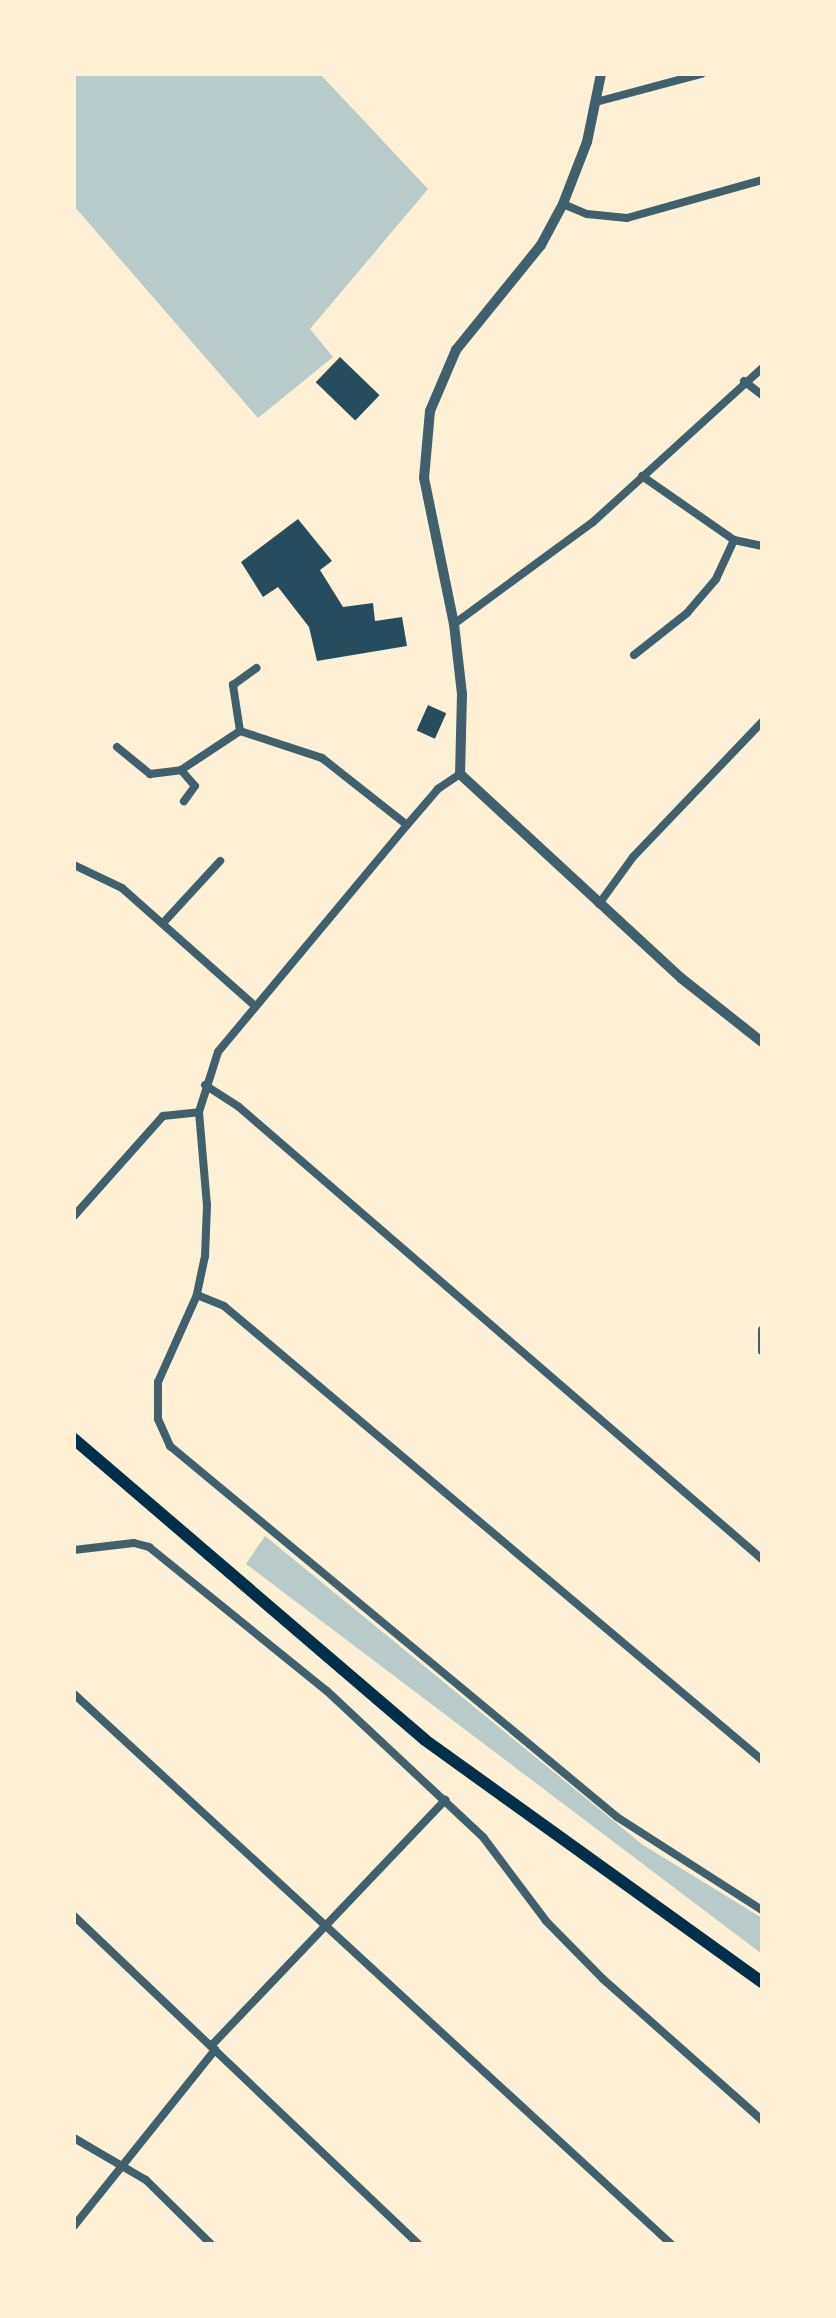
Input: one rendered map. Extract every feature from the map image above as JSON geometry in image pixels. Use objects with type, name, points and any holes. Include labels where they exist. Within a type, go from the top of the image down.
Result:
[{"type":"main road","points":[[74,1439],[425,1740],[762,1982]]},
{"type":"street","points":[[601,74],[596,102],[563,204],[541,245],[456,350],[430,411],[424,478],[454,624],[462,694],[460,774],[681,978],[762,1042]]},
{"type":"street","points":[[596,102],[701,74]]},
{"type":"street","points":[[563,204],[587,214],[627,218],[762,180]]},
{"type":"street","points":[[454,624],[593,522],[744,381],[762,368]]},
{"type":"street","points":[[744,381],[762,395]]},
{"type":"street","points":[[642,476],[734,540],[762,546]]},
{"type":"street","points":[[634,655],[687,613],[716,579],[734,540]]},
{"type":"street","points":[[240,731],[233,685],[256,668]]},
{"type":"street","points":[[599,904],[633,857],[762,722]]},
{"type":"street","points":[[240,731],[322,758],[407,825]]},
{"type":"street","points":[[117,747],[150,774],[181,770],[240,731]]},
{"type":"street","points":[[181,770],[195,786],[184,801]]},
{"type":"street","points":[[460,774],[438,789],[254,1005],[218,1052],[205,1085],[199,1112],[208,1231],[197,1295],[158,1382],[158,1419],[170,1446],[617,1817],[762,1910]]},
{"type":"street","points":[[164,922],[220,861]]},
{"type":"street","points":[[74,865],[122,888],[164,922],[254,1005]]},
{"type":"street","points":[[205,1085],[251,1117],[762,1559]]},
{"type":"street","points":[[74,1216],[163,1116],[199,1112]]},
{"type":"street","points":[[197,1295],[224,1306],[762,1760]]},
{"type":"street","points":[[762,1330],[762,1351]]},
{"type":"street","points":[[74,1550],[134,1543],[149,1547],[327,1691],[483,1837],[546,1921],[593,1969],[762,2120]]},
{"type":"street","points":[[74,1694],[671,2244]]},
{"type":"street","points":[[74,2226],[213,2048],[445,1800]]},
{"type":"street","points":[[74,1916],[418,2244]]},
{"type":"street","points":[[74,2138],[124,2165],[211,2244]]},
{"type":"shaded area","points":[[74,74],[320,74],[428,189],[310,329],[333,357],[258,418],[74,206]]},
{"type":"shaded area","points":[[265,1536],[643,1845],[762,1918],[762,1954],[246,1564]]},
{"type":"building","points":[[340,357],[380,395],[355,420],[316,382]]},
{"type":"building","points":[[298,519],[332,561],[320,570],[343,607],[373,603],[375,621],[402,617],[407,646],[317,661],[309,627],[278,587],[263,597],[241,562]]},
{"type":"building","points":[[428,705],[446,713],[435,739],[417,731]]}]
